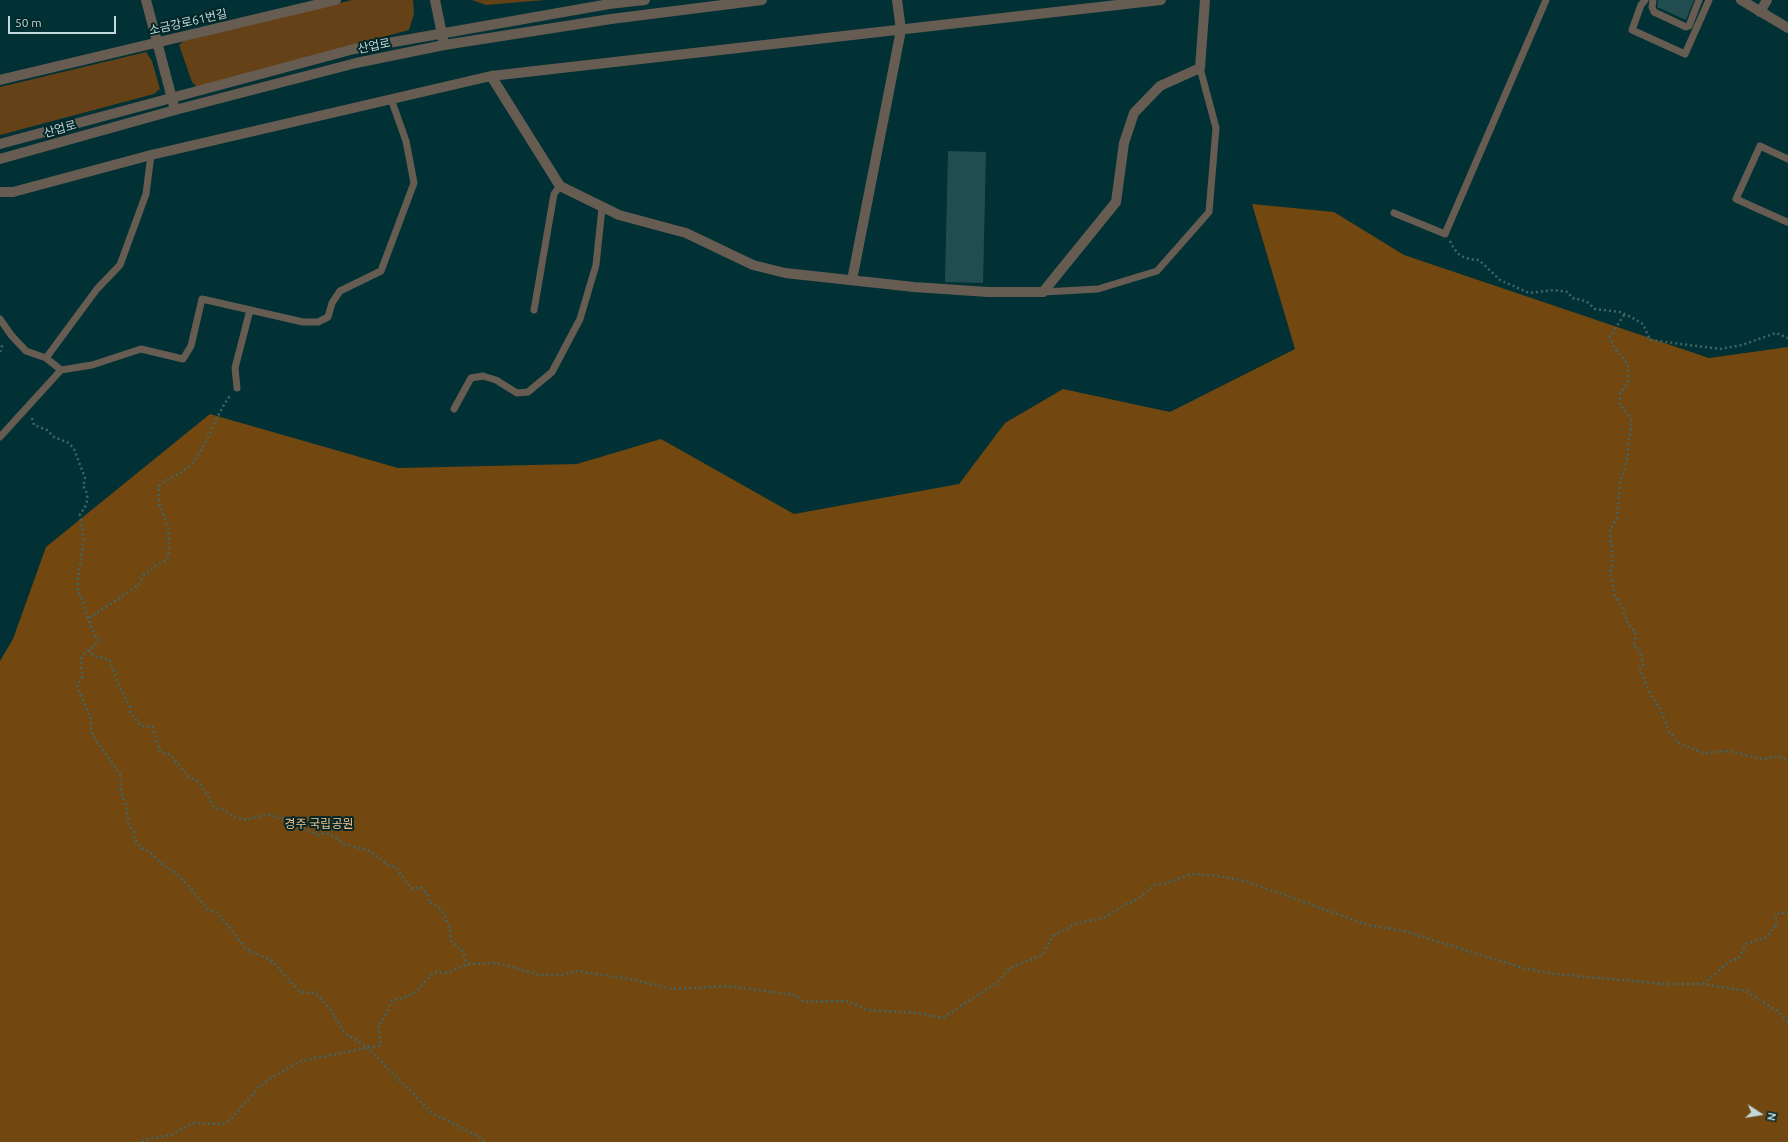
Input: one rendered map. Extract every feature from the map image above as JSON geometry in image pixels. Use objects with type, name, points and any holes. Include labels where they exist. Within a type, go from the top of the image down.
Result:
[{"type":"street","points":[[146,0],[175,110]]},
{"type":"street","name":"소금강로61번길","points":[[0,80],[335,0]]},
{"type":"street","points":[[435,0],[444,44]]},
{"type":"street","name":"산업로","points":[[0,144],[354,49],[609,4],[645,0]]},
{"type":"street","name":"산업로","points":[[0,159],[175,110],[356,63],[444,44],[611,19],[762,0]]},
{"type":"street","points":[[852,280],[901,30],[897,0]]},
{"type":"street","points":[[0,192],[13,192],[151,154],[491,76],[1161,0]]},
{"type":"street","points":[[491,76],[560,186],[602,208],[619,215],[686,233],[753,265],[786,273],[914,287],[988,292],[1043,292],[1116,202],[1124,143],[1134,113],[1160,86],[1200,68],[1205,0]]},
{"type":"street","points":[[1741,0],[1788,28]]},
{"type":"street","points":[[1760,12],[1766,0]]},
{"type":"lane","points":[[1394,213],[1445,234],[1546,0]]},
{"type":"lane","points":[[1645,0],[1641,5],[1632,30],[1685,54],[1709,0]]},
{"type":"lane","points":[[1653,0],[1652,7],[1654,12],[1686,27],[1689,26],[1700,0]]},
{"type":"lane","points":[[1043,292],[1098,289],[1157,271],[1209,212],[1216,128],[1200,68]]},
{"type":"lane","points":[[0,437],[61,370],[92,365],[141,349],[183,359],[191,346],[202,299],[303,322],[318,322],[328,317],[332,303],[340,291],[381,271],[414,182],[406,141],[391,99]]},
{"type":"lane","points":[[1787,222],[1736,199],[1760,146],[1788,159]]},
{"type":"lane","points":[[46,358],[97,290],[120,265],[146,194],[151,154]]},
{"type":"lane","points":[[534,310],[554,194],[560,186]]},
{"type":"lane","points":[[454,409],[471,378],[483,376],[496,380],[516,394],[528,392],[552,372],[580,318],[588,292],[596,265],[602,208]]},
{"type":"lane","points":[[237,388],[235,368],[250,310]]},
{"type":"lane","points":[[0,319],[11,335],[26,351],[46,358],[61,370]]},
{"type":"path","points":[[1445,234],[1454,251],[1466,259],[1479,260],[1484,267],[1505,283],[1529,293],[1554,290],[1568,292],[1572,298],[1586,301],[1595,309],[1620,312],[1643,324],[1650,340],[1720,348],[1742,345],[1776,333],[1788,338]]},
{"type":"path","points":[[1624,315],[1610,337],[1615,349],[1628,364],[1628,382],[1620,394],[1620,405],[1631,418],[1632,430],[1628,443],[1628,457],[1620,483],[1617,517],[1610,531],[1613,563],[1610,572],[1615,596],[1623,609],[1628,625],[1636,632],[1634,646],[1640,651],[1643,665],[1640,669],[1646,685],[1677,742],[1704,753],[1728,751],[1762,759],[1779,756],[1788,762]]},
{"type":"path","points":[[89,618],[139,585],[143,576],[158,564],[166,561],[169,556],[169,531],[159,503],[159,486],[167,478],[179,474],[193,462],[222,408],[237,388]]},
{"type":"path","points":[[29,404],[34,425],[47,430],[54,437],[69,443],[78,457],[85,478],[83,486],[88,492],[89,496],[84,510],[80,514],[84,539],[77,586],[92,630],[98,640],[95,646],[88,649],[80,664],[83,675],[77,686],[91,719],[91,730],[97,742],[120,774],[120,790],[127,809],[129,826],[134,832],[134,840],[141,848],[149,851],[163,865],[171,869],[189,886],[207,909],[218,913],[246,949],[271,960],[300,992],[315,993],[328,1006],[345,1033],[367,1047],[432,1113],[480,1136],[485,1142]]},
{"type":"path","points":[[88,649],[94,656],[110,660],[120,684],[121,692],[130,706],[130,712],[138,724],[153,728],[160,751],[162,753],[170,754],[188,776],[199,782],[215,808],[224,810],[233,816],[246,820],[268,814],[281,819],[285,817],[294,824],[318,835],[326,833],[332,835],[344,844],[370,851],[388,865],[395,866],[411,888],[414,889],[421,887],[428,895],[429,903],[442,910],[451,933],[451,941],[462,950],[467,964]]},
{"type":"path","points":[[142,1142],[149,1139],[171,1136],[193,1123],[208,1122],[223,1124],[232,1118],[259,1087],[271,1078],[301,1061],[381,1045],[378,1025],[384,1018],[392,1000],[406,998],[417,992],[435,972],[447,973],[467,964],[498,963],[518,971],[540,975],[562,975],[577,971],[629,979],[673,989],[728,986],[795,995],[804,1002],[847,1001],[867,1010],[917,1013],[942,1018],[995,984],[1010,968],[1042,955],[1053,936],[1077,922],[1104,918],[1124,905],[1136,900],[1157,884],[1164,884],[1192,874],[1218,876],[1245,881],[1368,925],[1404,931],[1523,968],[1555,974],[1658,983],[1703,984],[1746,990],[1777,1011],[1788,1022]]},
{"type":"path","points":[[1703,984],[1730,961],[1739,958],[1746,944],[1767,937],[1777,924],[1775,920],[1777,914],[1788,912]]},
{"type":"shaded area","points":[[352,0],[413,0],[414,14],[409,30],[197,87],[192,82],[179,45],[184,41]]},
{"type":"shaded area","points":[[472,0],[545,0],[486,5]]},
{"type":"shaded area","points":[[146,52],[152,61],[160,89],[154,94],[0,135],[0,87]]},
{"type":"green space","name":"경주 국립공원","points":[[1252,204],[1334,212],[1404,255],[1709,358],[1788,347],[1788,1142],[0,1142],[0,661],[13,639],[46,547],[210,414],[398,468],[577,464],[661,439],[794,514],[959,484],[1005,423],[1063,389],[1170,412],[1295,349]]},
{"type":"building","points":[[1658,0],[1694,0],[1686,20],[1657,7]]},
{"type":"building","points":[[948,151],[986,152],[983,283],[945,282]]}]
